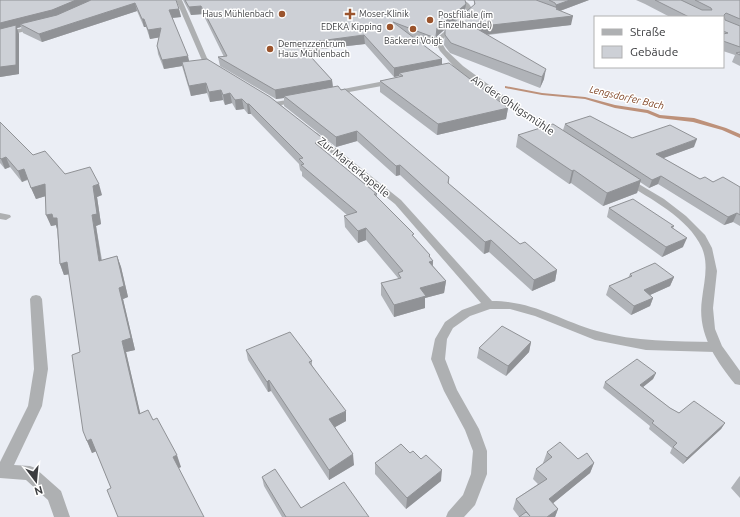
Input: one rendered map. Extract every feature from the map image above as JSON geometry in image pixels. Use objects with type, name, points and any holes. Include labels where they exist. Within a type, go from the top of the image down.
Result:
[{"type":"street","points":[[179,0],[204,58],[208,64],[222,73]]},
{"type":"street","points":[[461,0],[468,5],[476,4]]},
{"type":"street","name":"An der Ohligsmühle","points":[[468,5],[470,9],[468,15],[440,38],[440,45],[443,51],[456,69],[564,139]]},
{"type":"street","points":[[0,35],[42,26]]},
{"type":"street","points":[[321,95],[406,79]]},
{"type":"street","points":[[293,118],[272,102],[306,98]]},
{"type":"street","name":"Zur Marterkapelle","points":[[305,128],[398,202],[489,305]]},
{"type":"street","points":[[617,173],[676,212],[702,239],[707,248],[712,269],[707,306],[707,323],[715,347],[740,380]]},
{"type":"street","points":[[36,299],[41,370],[35,406],[2,471],[30,473],[55,496],[62,517]]},
{"type":"street","points":[[454,517],[469,500],[479,474],[480,451],[472,429],[451,391],[438,359],[441,339],[449,325],[466,313],[489,305],[510,305],[539,313],[594,335],[646,345],[715,347]]},
{"type":"building","points":[[0,0],[76,0],[52,10],[0,23]]},
{"type":"building","points":[[91,0],[176,0],[179,9],[169,10],[188,56],[162,60],[157,46],[161,28],[148,30],[135,3],[39,34],[20,24],[57,15]]},
{"type":"building","points":[[185,0],[465,0],[466,4],[437,28],[436,36],[438,39],[393,22],[442,59],[394,68],[364,35],[319,41],[321,43],[301,46],[332,80],[275,90],[218,57],[227,56],[201,6],[189,7]]},
{"type":"building","points":[[474,0],[536,0],[558,8],[556,9],[573,16],[474,27],[546,69],[542,77],[451,43],[445,35],[445,30],[475,4]]},
{"type":"building","points":[[549,0],[570,0],[556,5]]},
{"type":"building","points":[[655,0],[681,0],[702,10],[712,10],[711,8],[695,0],[740,0],[740,19],[726,13],[724,15],[725,20],[740,26],[740,47],[724,41],[724,34],[728,33],[724,31],[724,16],[687,16]]},
{"type":"building","points":[[16,25],[16,65],[0,67],[0,29]]},
{"type":"building","points":[[207,59],[270,97],[325,140],[315,143],[377,194],[374,194],[414,234],[412,235],[430,255],[429,256],[433,261],[429,262],[446,281],[420,288],[426,296],[394,305],[381,283],[401,278],[398,273],[403,271],[366,228],[358,231],[344,216],[357,212],[301,165],[304,164],[299,159],[303,158],[249,104],[242,99],[235,100],[230,93],[223,95],[221,90],[209,92],[206,83],[189,86],[182,62]]},
{"type":"building","points":[[449,63],[508,108],[438,124],[380,81],[403,76],[399,73]]},
{"type":"building","points":[[338,86],[341,90],[345,89],[449,177],[448,183],[520,244],[525,242],[557,270],[534,280],[491,240],[485,242],[400,165],[396,166],[357,131],[336,137],[284,96]]},
{"type":"building","points":[[590,116],[632,138],[670,125],[697,139],[656,154],[700,179],[705,177],[713,182],[723,177],[740,187],[740,215],[737,213],[728,217],[661,176],[652,180],[565,124]]},
{"type":"building","points":[[0,122],[33,155],[45,151],[65,174],[90,167],[99,184],[93,186],[97,214],[92,215],[99,261],[117,256],[124,286],[119,288],[131,338],[122,341],[139,414],[148,410],[153,420],[157,418],[177,455],[173,457],[204,517],[118,517],[107,490],[111,488],[91,439],[87,441],[83,431],[72,355],[80,352],[67,262],[60,264],[57,218],[53,218],[52,214],[46,215],[45,184],[31,188],[24,169],[18,171],[6,157],[0,158]]},
{"type":"building","points":[[553,124],[641,180],[607,193],[574,170],[572,171],[518,135]]},
{"type":"building","points":[[633,199],[674,226],[671,227],[687,238],[666,247],[609,208]]},
{"type":"building","points":[[655,263],[674,277],[644,290],[653,298],[634,306],[609,286],[632,276],[630,274]]},
{"type":"building","points":[[502,326],[531,342],[508,366],[479,348]]},
{"type":"building","points":[[290,332],[312,361],[309,362],[346,411],[329,419],[353,454],[329,470],[269,380],[267,382],[246,350]]},
{"type":"building","points":[[637,359],[656,373],[640,385],[670,408],[679,413],[694,401],[725,423],[687,458],[673,447],[677,443],[652,423],[654,421],[605,382]]},
{"type":"building","points":[[560,442],[578,459],[587,453],[594,463],[549,499],[558,509],[547,517],[519,517],[526,512],[530,516],[516,499],[547,479],[536,469],[552,457],[547,452]]},
{"type":"building","points":[[401,444],[410,453],[413,451],[421,459],[426,455],[442,470],[407,498],[375,463]]},
{"type":"building","points":[[275,469],[301,508],[344,482],[369,517],[286,517],[262,477]]},
{"type":"waterway","name":"Lengsdorfer Bach","points":[[507,87],[542,94],[585,98],[615,106],[648,112],[659,116],[694,120],[724,129],[740,136]]},
{"type":"place","name":"Haus Mühlenbach","points":[[282,14]]},
{"type":"place","name":"Moser-Klinik","points":[[350,14]]},
{"type":"place","name":"Postfiliale (im Einzelhandel)","points":[[430,20]]},
{"type":"place","name":"EDEKA Kipping","points":[[390,27]]},
{"type":"place","name":"Bäckerei Voigt","points":[[413,29]]},
{"type":"place","name":"Demenzzentrum Haus Mühlenbach","points":[[270,49]]}]
